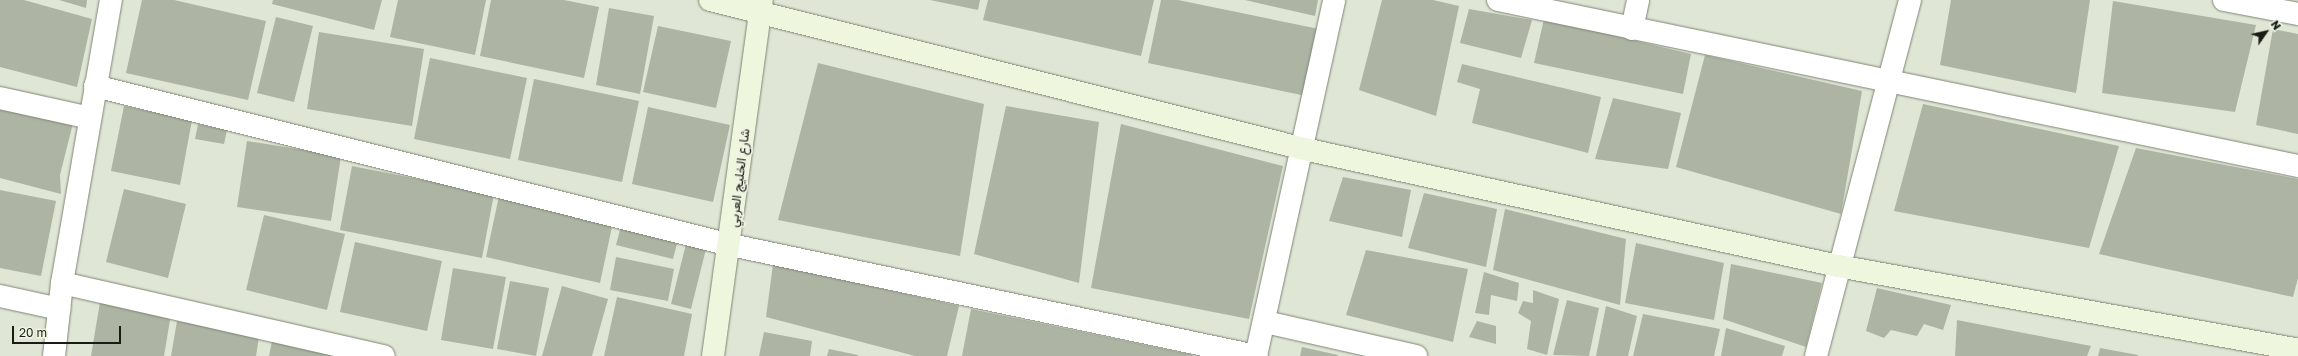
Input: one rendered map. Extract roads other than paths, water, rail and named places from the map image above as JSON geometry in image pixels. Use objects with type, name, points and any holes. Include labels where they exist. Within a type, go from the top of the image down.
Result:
[{"type":"street","points":[[54,356],[62,283],[111,0]]},
{"type":"street","points":[[710,0],[761,6],[1304,149],[1838,266],[2298,350]]},
{"type":"street","points":[[95,86],[730,245],[1256,356],[1304,149],[1334,0]]},
{"type":"street","points":[[1498,0],[2298,166]]},
{"type":"street","points":[[1632,29],[1638,0]]},
{"type":"street","points":[[1816,356],[1838,266],[1891,82],[1910,0]]},
{"type":"street","points":[[2224,0],[2298,14]]},
{"type":"street","name":"شارع الخليج العربي","points":[[713,356],[730,245],[761,6]]},
{"type":"street","points":[[0,98],[90,118]]},
{"type":"street","points":[[62,283],[384,356]]},
{"type":"street","points":[[0,296],[60,309]]},
{"type":"street","points":[[1265,322],[1416,356]]}]
